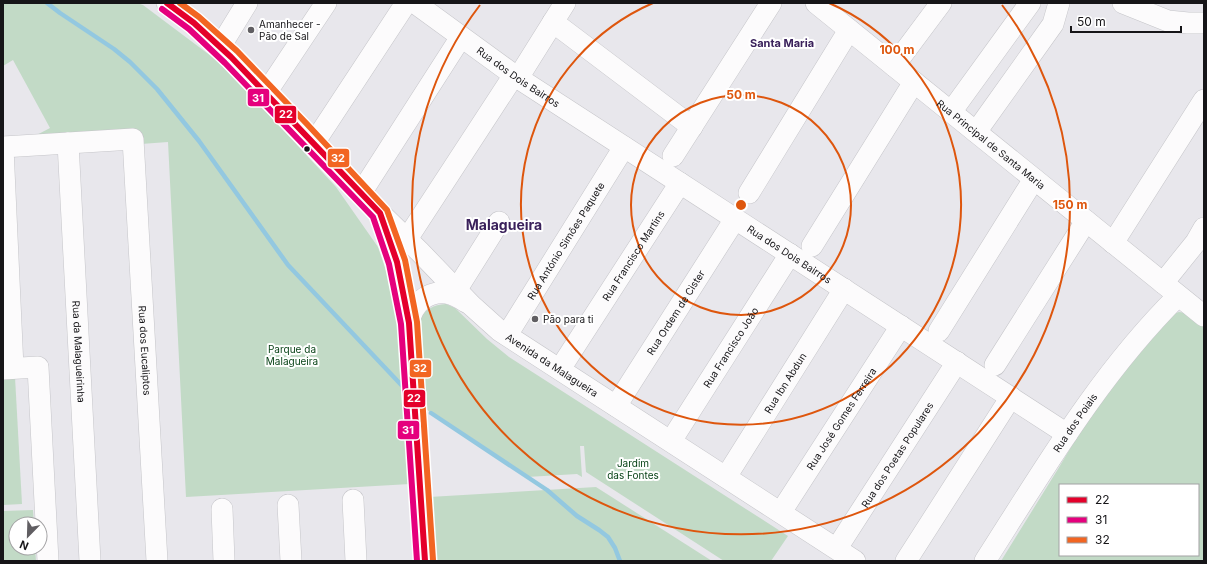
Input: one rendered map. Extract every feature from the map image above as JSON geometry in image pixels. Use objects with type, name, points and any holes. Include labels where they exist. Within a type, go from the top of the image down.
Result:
[{"type":"street","name":"Avenida da Malagueira","points":[[168,3],[194,23],[220,47],[471,305],[507,335],[855,561]]},
{"type":"street","points":[[220,47],[247,3]]},
{"type":"street","points":[[266,93],[326,3]]},
{"type":"street","points":[[314,143],[406,3]]},
{"type":"street","name":"Rua dos Dois Bairros","points":[[415,3],[516,76],[1067,434]]},
{"type":"street","points":[[407,239],[565,3]]},
{"type":"street","points":[[673,156],[771,3]]},
{"type":"street","name":"Rua Principal de Santa Maria","points":[[816,3],[1204,316]]},
{"type":"street","points":[[894,66],[941,3]]},
{"type":"street","points":[[951,112],[1030,3]]},
{"type":"street","points":[[976,132],[1053,24],[1059,3]]},
{"type":"street","points":[[1122,3],[1168,20],[1188,23],[1204,23]]},
{"type":"street","points":[[553,22],[692,127]]},
{"type":"street","points":[[749,193],[849,30]]},
{"type":"street","points":[[362,193],[461,37]]},
{"type":"street","points":[[812,246],[914,82]]},
{"type":"street","points":[[1113,243],[1204,100]]},
{"type":"street","name":"Rua dos Eucaliptos","points":[[68,143],[133,139],[157,561]]},
{"type":"street","points":[[48,561],[38,367],[8,369],[3,148],[68,143]]},
{"type":"street","name":"Rua da Malagueirinha","points":[[68,143],[90,561]]},
{"type":"street","name":"Rua António Simões Paquete","points":[[507,335],[624,147]]},
{"type":"street","points":[[939,331],[1034,179]]},
{"type":"street","name":"Rua Francisco Martins","points":[[560,370],[680,183]]},
{"type":"street","points":[[380,213],[397,262],[409,323],[425,561]]},
{"type":"street","name":"Rua Ordem de Cister","points":[[616,406],[736,218]]},
{"type":"street","points":[[994,365],[1086,221]]},
{"type":"street","points":[[457,289],[499,222]]},
{"type":"street","name":"Rua dos Poiais","points":[[985,561],[1091,398],[1132,345],[1160,313],[1170,289],[1204,228]]},
{"type":"street","name":"Rua Francisco João","points":[[671,441],[790,254]]},
{"type":"street","name":"Rua Ibn Abdun","points":[[726,477],[844,289]]},
{"type":"street","points":[[409,323],[413,309],[428,295],[446,293],[456,296],[471,305]]},
{"type":"street","name":"Rua José Gomes Ferreira","points":[[781,512],[901,326]]},
{"type":"street","name":"Rua dos Poetas Populares","points":[[837,548],[957,362]]},
{"type":"street","points":[[906,561],[1011,397]]},
{"type":"street","points":[[353,500],[356,561]]},
{"type":"street","points":[[288,505],[291,561]]},
{"type":"street","points":[[222,509],[224,561]]},
{"type":"green space","name":"Parque da Malagueira","points":[[3,3],[137,3],[143,5],[223,65],[336,187],[378,247],[404,324],[410,484],[186,497],[168,142],[141,144],[29,139],[50,128],[13,60],[3,66]]},
{"type":"green space","name":"Jardim das Fontes","points":[[446,304],[455,308],[487,339],[509,357],[788,536],[771,561],[724,561],[586,472],[584,446],[580,446],[582,477],[577,474],[527,477],[431,413],[425,408],[419,319],[430,308],[437,305]]},
{"type":"green space","points":[[1183,312],[1204,327],[1204,561],[1001,561],[1096,405],[1173,314]]},
{"type":"green space","points":[[15,377],[22,504],[3,505],[3,378]]},
{"type":"green space","points":[[596,487],[712,561],[432,561],[429,497]]},
{"type":"green space","points":[[33,510],[33,516],[8,516],[8,556],[36,556],[36,561],[3,561],[3,511]]},
{"type":"waterway","points":[[47,3],[114,49],[130,62],[157,89],[199,141],[288,265],[407,391]]},
{"type":"waterway","points":[[431,413],[547,490],[577,516],[608,537],[615,548],[620,561]]},
{"type":"transit line","name":"22","points":[[167,3],[194,23],[231,57],[380,213],[397,262],[409,323],[425,561]]},
{"type":"transit line","name":"32","points":[[180,3],[199,17],[237,51],[387,210],[405,260],[417,322],[433,560]]},
{"type":"transit line","name":"31","points":[[162,9],[189,29],[225,63],[373,217],[389,264],[401,324],[417,561]]},
{"type":"place","name":"Amanhecer - Pão de Sal","points":[[251,30]]},
{"type":"place","name":"Pão para ti","points":[[535,319]]},
{"type":"district","name":"Santa Maria","points":[[782,43]]},
{"type":"district","name":"Malagueira","points":[[504,225]]}]
